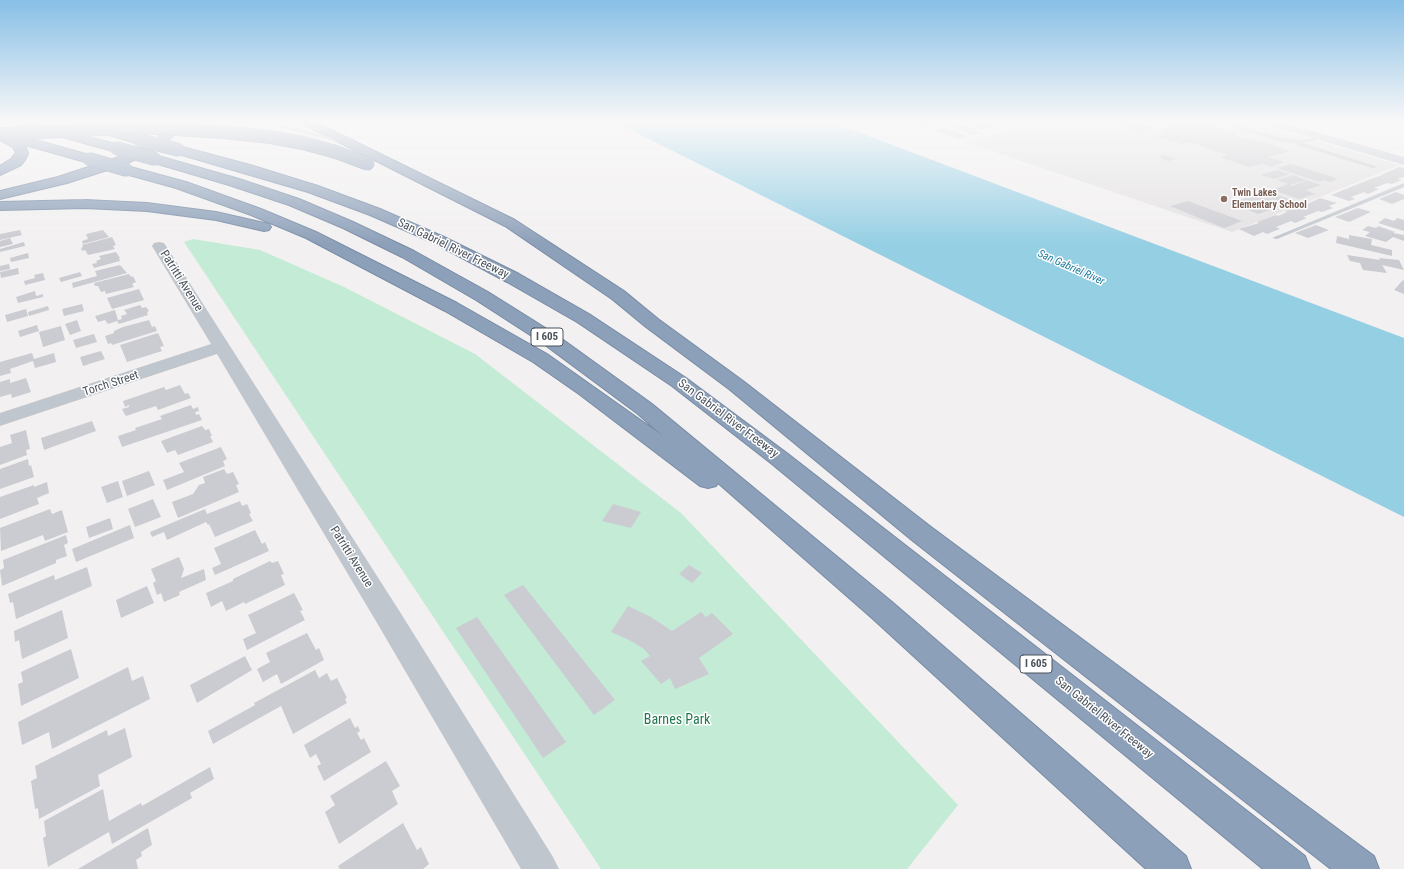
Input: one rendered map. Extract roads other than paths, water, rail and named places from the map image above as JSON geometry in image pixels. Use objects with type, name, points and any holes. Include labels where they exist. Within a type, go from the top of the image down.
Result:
[{"type":"highway","points":[[0,170],[13,164]]},
{"type":"highway","points":[[105,164],[181,185],[256,212],[311,235],[451,307],[540,358],[586,390],[882,610]]},
{"type":"highway","points":[[0,195],[62,180],[113,164]]},
{"type":"highway","name":"San Gabriel River Freeway","points":[[171,164],[234,182],[294,202],[348,225],[408,254],[482,296],[548,338],[645,409],[882,610],[1172,869]]},
{"type":"highway","name":"San Gabriel River Freeway","points":[[229,164],[314,189],[375,212],[439,240],[514,278],[583,318],[679,382],[780,459],[1292,869]]},
{"type":"highway","points":[[367,164],[471,220]]},
{"type":"highway","points":[[392,164],[510,224],[543,244],[618,295],[652,323],[736,385],[922,534],[1361,869]]},
{"type":"highway","points":[[0,206],[85,204],[147,207],[182,211],[254,225],[307,241],[354,258]]},
{"type":"highway","points":[[519,246],[652,323]]},
{"type":"street","name":"Patritti Avenue","points":[[159,246],[541,869]]},
{"type":"street","name":"Torch Street","points":[[0,420],[222,347]]},
{"type":"lane","points":[[1364,164],[1375,167]]},
{"type":"lane","points":[[1275,238],[1404,185]]},
{"type":"water","name":"San Gabriel River","points":[[698,164],[942,164],[1404,338],[1404,517]]},
{"type":"place","name":"Twin Lakes Elementary School","points":[[1224,199]]},
{"type":"park label","name":"Barnes Park","points":[[677,720]]}]
